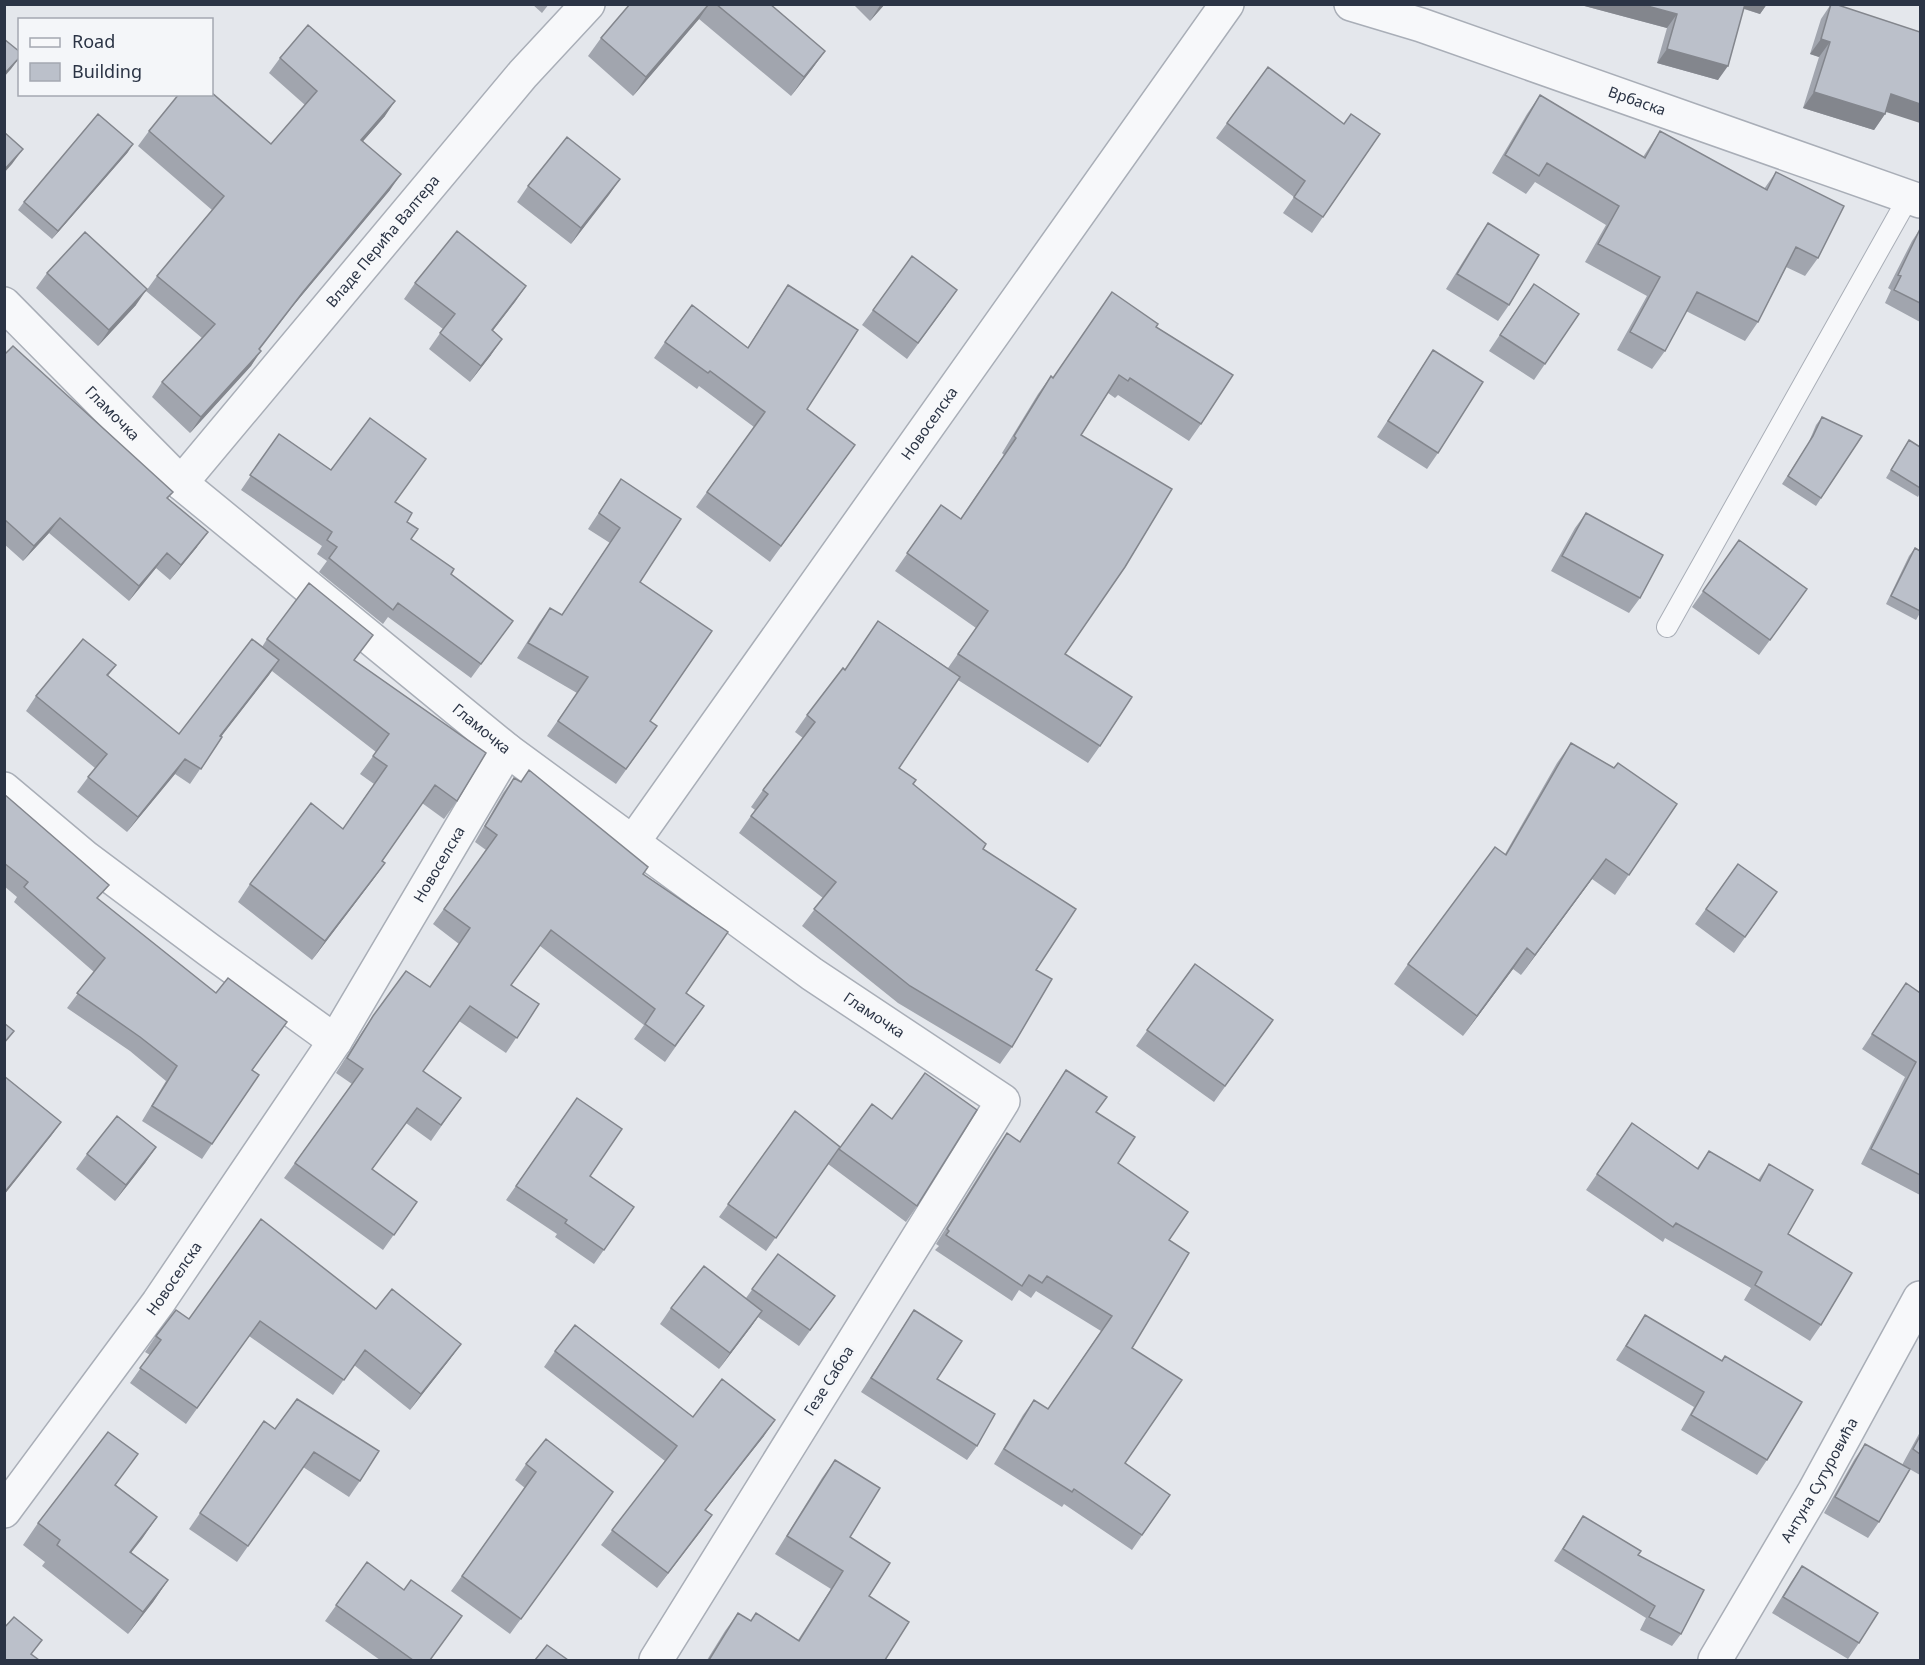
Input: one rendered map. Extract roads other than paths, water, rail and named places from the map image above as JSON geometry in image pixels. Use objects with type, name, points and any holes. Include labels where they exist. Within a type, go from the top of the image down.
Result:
[{"type":"street","name":"Владе Перића Валтера","points":[[181,483],[523,74],[588,4]]},
{"type":"street","name":"Новоселска","points":[[633,842],[1227,4]]},
{"type":"street","name":"Врбаска","points":[[1352,4],[1432,28],[1914,200]]},
{"type":"street","name":"Гламочка","points":[[4,304],[181,483],[507,750],[812,974],[1003,1101]]},
{"type":"street","name":"Новоселска","points":[[4,1511],[158,1303],[335,1041],[507,750]]},
{"type":"street","points":[[4,789],[86,858],[335,1041]]},
{"type":"street","name":"Гезе Сабоа","points":[[656,1660],[1003,1101]]},
{"type":"street","name":"Антуна Сутуровића","points":[[1715,1660],[1814,1492],[1920,1298]]},
{"type":"lane","points":[[1667,627],[1914,200]]}]
